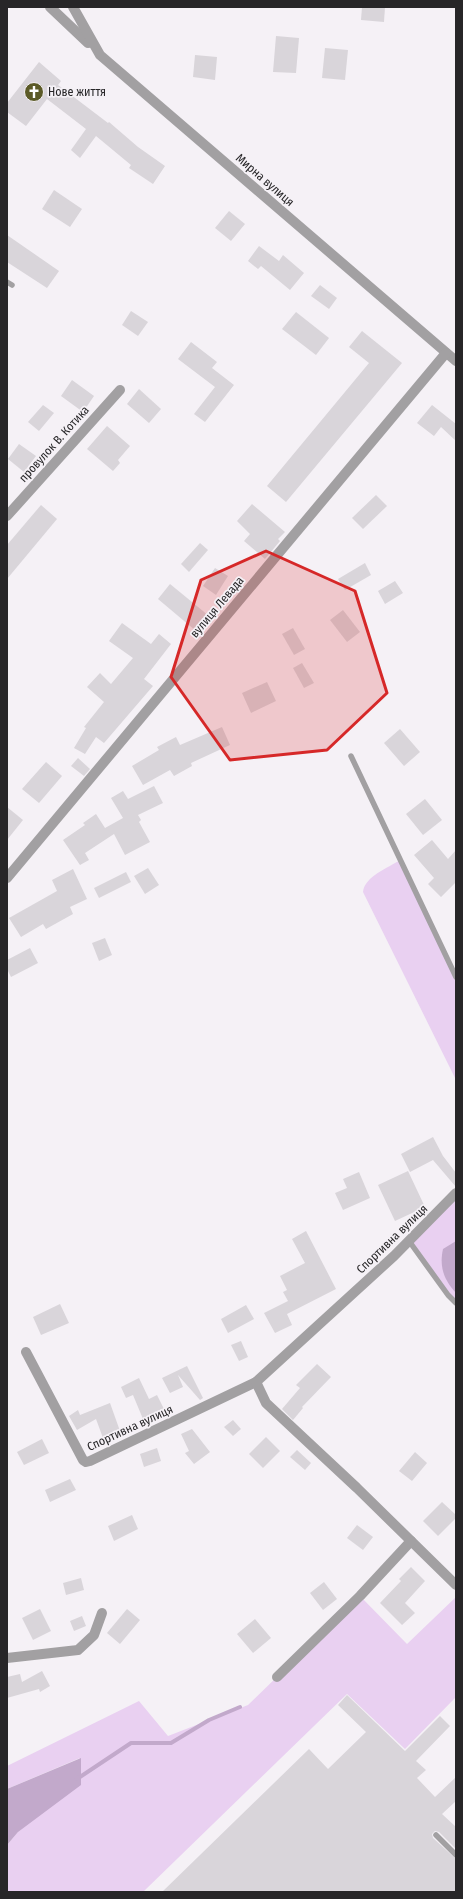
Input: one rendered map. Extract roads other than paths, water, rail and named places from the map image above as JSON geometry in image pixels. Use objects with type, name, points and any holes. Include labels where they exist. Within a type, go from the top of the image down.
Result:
[{"type":"street","points":[[50,7],[100,55]]},
{"type":"street","name":"Мирна вулиця","points":[[73,7],[100,55],[456,361]]},
{"type":"street","name":"вулиця Левада","points":[[7,878],[446,353]]},
{"type":"street","name":"провулок В. Котика","points":[[7,516],[120,390]]},
{"type":"street","name":"Спортивна вулиця","points":[[26,1352],[83,1460],[86,1462],[256,1382],[409,1241],[456,1193]]},
{"type":"street","points":[[256,1382],[266,1403],[456,1585]]},
{"type":"street","points":[[277,1677],[360,1596],[411,1541]]},
{"type":"street","points":[[7,1658],[78,1650],[94,1636],[102,1614]]},
{"type":"lane","points":[[351,756],[456,977]]},
{"type":"lane","points":[[409,1241],[448,1295],[456,1303]]},
{"type":"lane","points":[[436,1835],[456,1855]]},
{"type":"waterway","points":[[77,1779],[131,1743],[171,1743],[209,1720],[240,1707]]},
{"type":"place","name":"Нове життя","points":[[34,92]]}]
